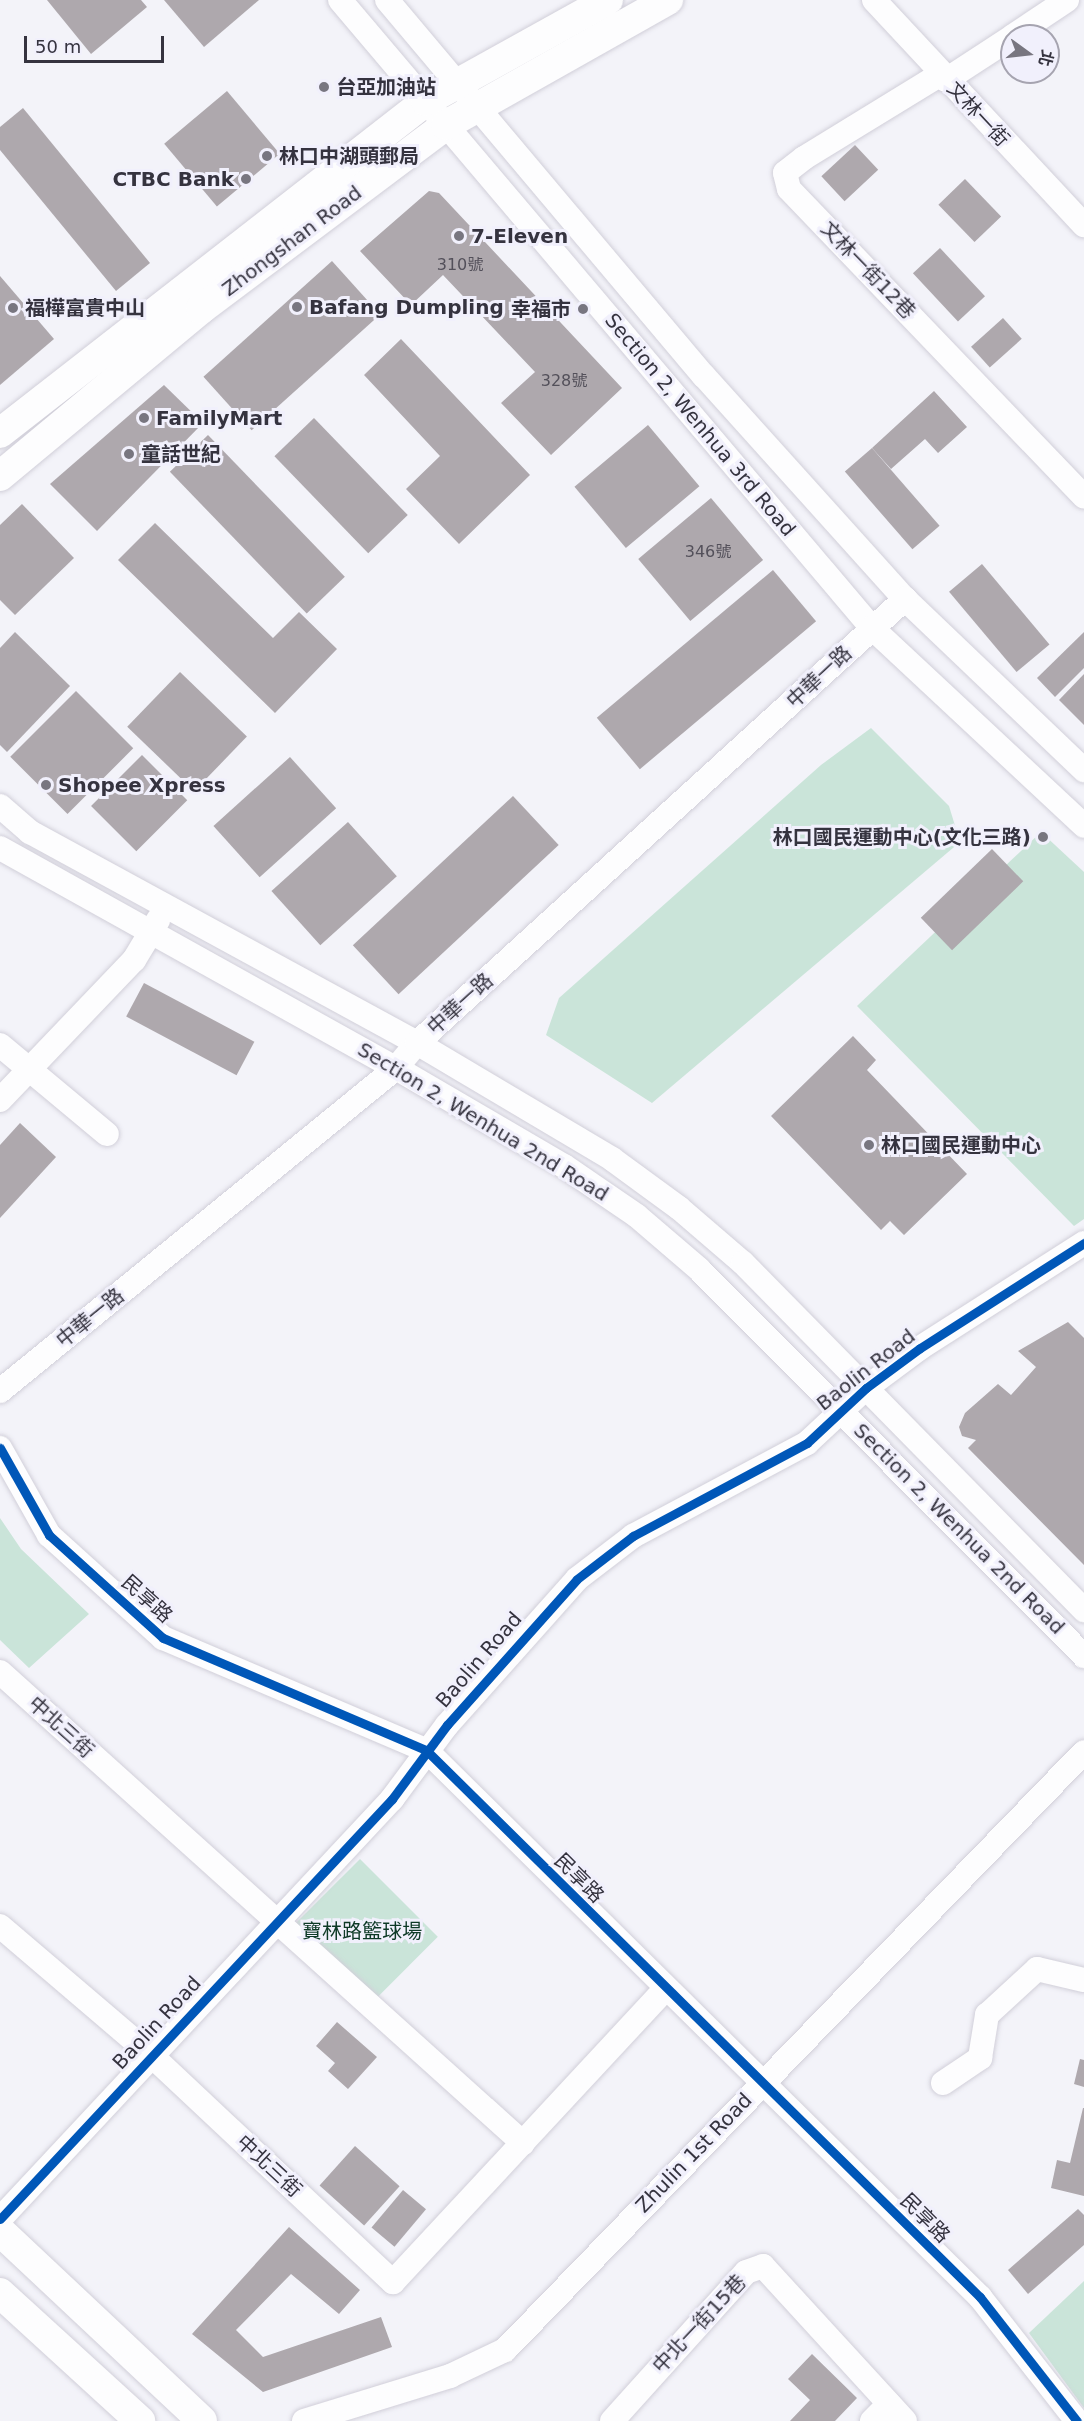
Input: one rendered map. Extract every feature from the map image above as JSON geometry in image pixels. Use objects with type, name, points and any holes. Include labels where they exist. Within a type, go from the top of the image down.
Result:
[{"type":"main road","name":"Zhongshan Road","points":[[0,433],[426,100],[456,80],[608,0]]},
{"type":"main road","name":"Zhongshan Road","points":[[0,476],[201,309],[446,125],[476,104],[668,0]]},
{"type":"main road","points":[[0,2231],[202,2421]]},
{"type":"main road","points":[[0,2293],[140,2421]]},
{"type":"street","name":"Section 2, Wenhua 3rd Road","points":[[340,0],[872,628],[1084,826]]},
{"type":"street","name":"Section 2, Wenhua 3rd Road","points":[[387,0],[704,376],[905,599],[1084,770]]},
{"type":"street","name":"文林一街","points":[[874,0],[1084,225]]},
{"type":"street","points":[[1030,24],[1067,0]]},
{"type":"street","points":[[944,77],[1000,43]]},
{"type":"street","name":"文林一街12巷","points":[[944,77],[804,158],[785,173],[789,189],[1084,497]]},
{"type":"street","name":"中華一路","points":[[0,1391],[396,1068],[417,1043],[905,599]]},
{"type":"street","name":"Section 2, Wenhua 2nd Road","points":[[0,806],[30,832],[417,1043],[612,1159],[679,1208],[743,1263],[1084,1610]]},
{"type":"street","name":"Section 2, Wenhua 2nd Road","points":[[0,848],[150,934],[396,1068],[564,1166],[637,1216],[699,1269],[1084,1656]]},
{"type":"street","points":[[0,1100],[134,960],[164,907]]},
{"type":"street","points":[[0,1045],[107,1134]]},
{"type":"street","name":"Baolin Road","points":[[0,2219],[392,1799],[426,1750],[577,1579],[633,1536],[807,1443],[866,1388],[1084,1243]]},
{"type":"street","name":"民享路","points":[[0,1448],[49,1535],[164,1638],[426,1750],[665,1989],[980,2297],[1077,2421]]},
{"type":"street","name":"中北三街","points":[[0,1672],[523,2143]]},
{"type":"street","name":"Zhulin 1st Road","points":[[304,2421],[450,2376],[505,2350],[1084,1752]]},
{"type":"street","name":"中北三街","points":[[0,1926],[151,2055],[393,2282],[665,1989]]},
{"type":"street","points":[[944,2083],[980,2058],[987,2015],[1037,1969],[1084,1980]]},
{"type":"street","name":"中北一街15巷","points":[[612,2421],[746,2272],[763,2266],[897,2412]]},
{"type":"street","points":[[872,2421],[897,2412]]},
{"type":"green space","points":[[871,728],[949,806],[960,842],[652,1103],[546,1035],[559,998],[821,765]]},
{"type":"green space","points":[[1041,832],[1084,872],[1084,1219],[1074,1226],[857,1006]]},
{"type":"green space","points":[[0,1518],[21,1549],[89,1614],[29,1668],[0,1640]]},
{"type":"green space","name":"寶林路籃球場","points":[[360,1859],[438,1937],[373,2001],[296,1923]]},
{"type":"green space","points":[[1084,2281],[1084,2408],[1029,2333]]},
{"type":"building","points":[[47,0],[141,0],[147,7],[91,54]]},
{"type":"building","points":[[164,0],[259,0],[204,47]]},
{"type":"building","points":[[227,91],[280,154],[217,207],[164,144]]},
{"type":"building","points":[[23,108],[150,263],[116,291],[0,150],[0,127]]},
{"type":"building","points":[[855,145],[878,170],[845,201],[821,176]]},
{"type":"building","points":[[965,179],[1001,216],[975,242],[938,205]]},
{"type":"building","points":[[429,191],[439,193],[622,388],[551,455],[501,403],[535,372],[443,275],[411,305],[360,251]]},
{"type":"building","points":[[940,248],[985,296],[958,322],[913,273]]},
{"type":"building","points":[[332,261],[380,315],[252,430],[203,377]]},
{"type":"building","name":"福樺富貴中山","points":[[0,276],[54,339],[0,385]]},
{"type":"building","points":[[1003,318],[1022,339],[990,368],[971,347]]},
{"type":"building","points":[[401,339],[530,475],[459,544],[406,489],[440,456],[364,375]]},
{"type":"building","name":"童話世紀","points":[[164,385],[203,423],[97,531],[50,484]]},
{"type":"building","points":[[934,391],[967,427],[938,453],[925,439],[891,469],[872,448]]},
{"type":"building","points":[[314,418],[408,515],[368,553],[274,456]]},
{"type":"building","points":[[648,425],[699,486],[626,548],[574,487]]},
{"type":"building","points":[[208,435],[345,577],[307,614],[170,472]]},
{"type":"building","points":[[872,448],[940,526],[912,549],[845,472]]},
{"type":"building","points":[[711,498],[763,560],[690,621],[638,559]]},
{"type":"building","points":[[22,504],[74,558],[15,615],[0,600],[0,525]]},
{"type":"building","points":[[155,523],[273,638],[299,612],[337,649],[275,713],[118,560]]},
{"type":"building","points":[[982,564],[1049,644],[1017,672],[949,592]]},
{"type":"building","points":[[773,570],[816,621],[640,769],[597,718]]},
{"type":"building","points":[[15,632],[70,686],[7,752],[0,745],[0,648]]},
{"type":"building","points":[[1084,632],[1084,668],[1055,697],[1037,678]]},
{"type":"building","points":[[180,672],[247,737],[194,791],[127,727]]},
{"type":"building","points":[[1084,674],[1084,725],[1059,700]]},
{"type":"building","points":[[76,691],[133,748],[68,814],[10,757]]},
{"type":"building","points":[[142,755],[187,800],[136,851],[91,806]]},
{"type":"building","points":[[290,757],[336,808],[260,877],[213,826]]},
{"type":"building","points":[[513,796],[559,845],[399,994],[353,945]]},
{"type":"building","points":[[348,822],[397,876],[320,945],[271,891]]},
{"type":"building","points":[[992,849],[1023,881],[952,950],[921,918]]},
{"type":"building","points":[[144,983],[254,1042],[237,1075],[126,1017]]},
{"type":"building","name":"林口國民運動中心","points":[[853,1036],[876,1060],[867,1070],[967,1174],[904,1235],[890,1221],[881,1230],[771,1116]]},
{"type":"building","points":[[20,1123],[56,1157],[0,1218],[0,1145]]},
{"type":"building","points":[[1068,1322],[1084,1338],[1084,1565],[968,1448],[976,1440],[962,1436],[959,1427],[965,1413],[998,1384],[1011,1395],[1036,1367],[1018,1351]]},
{"type":"building","points":[[337,2022],[377,2057],[348,2089],[328,2071],[335,2063],[316,2046]]},
{"type":"building","points":[[1080,2059],[1084,2060],[1084,2087],[1074,2084]]},
{"type":"building","points":[[1083,2108],[1084,2196],[1051,2188],[1057,2160],[1070,2163]]},
{"type":"building","points":[[355,2146],[400,2186],[364,2226],[320,2185]]},
{"type":"building","points":[[403,2190],[426,2209],[394,2247],[372,2228]]},
{"type":"building","points":[[1078,2209],[1084,2215],[1084,2245],[1028,2294],[1008,2270]]},
{"type":"building","points":[[289,2227],[360,2290],[339,2314],[291,2274],[236,2330],[263,2357],[381,2317],[392,2347],[263,2392],[192,2334]]},
{"type":"building","points":[[812,2354],[857,2398],[835,2421],[790,2421],[810,2400],[788,2379]]},
{"type":"cycle path","points":[[0,2219],[392,1799],[447,1725],[577,1579],[633,1536],[807,1443],[866,1388],[920,1348],[1084,1243]]},
{"type":"cycle path","points":[[0,1448],[49,1535],[163,1638],[426,1750],[980,2297],[1077,2421]]},
{"type":"place","name":"台亞加油站","points":[[324,87]]},
{"type":"place","name":"林口中湖頭郵局","points":[[267,156]]},
{"type":"place","name":"CTBC Bank","points":[[246,179]]},
{"type":"place","name":"7-Eleven","points":[[459,236]]},
{"type":"place","name":"Bafang Dumpling","points":[[297,307]]},
{"type":"place","name":"福樺富貴中山","points":[[13,308]]},
{"type":"place","name":"幸福市","points":[[583,309]]},
{"type":"place","name":"FamilyMart","points":[[144,418]]},
{"type":"place","name":"童話世紀","points":[[129,454]]},
{"type":"place","name":"Shopee Xpress","points":[[46,785]]},
{"type":"place","name":"林口國民運動中心(文化三路)","points":[[1043,837]]},
{"type":"place","name":"林口國民運動中心","points":[[869,1145]]}]
